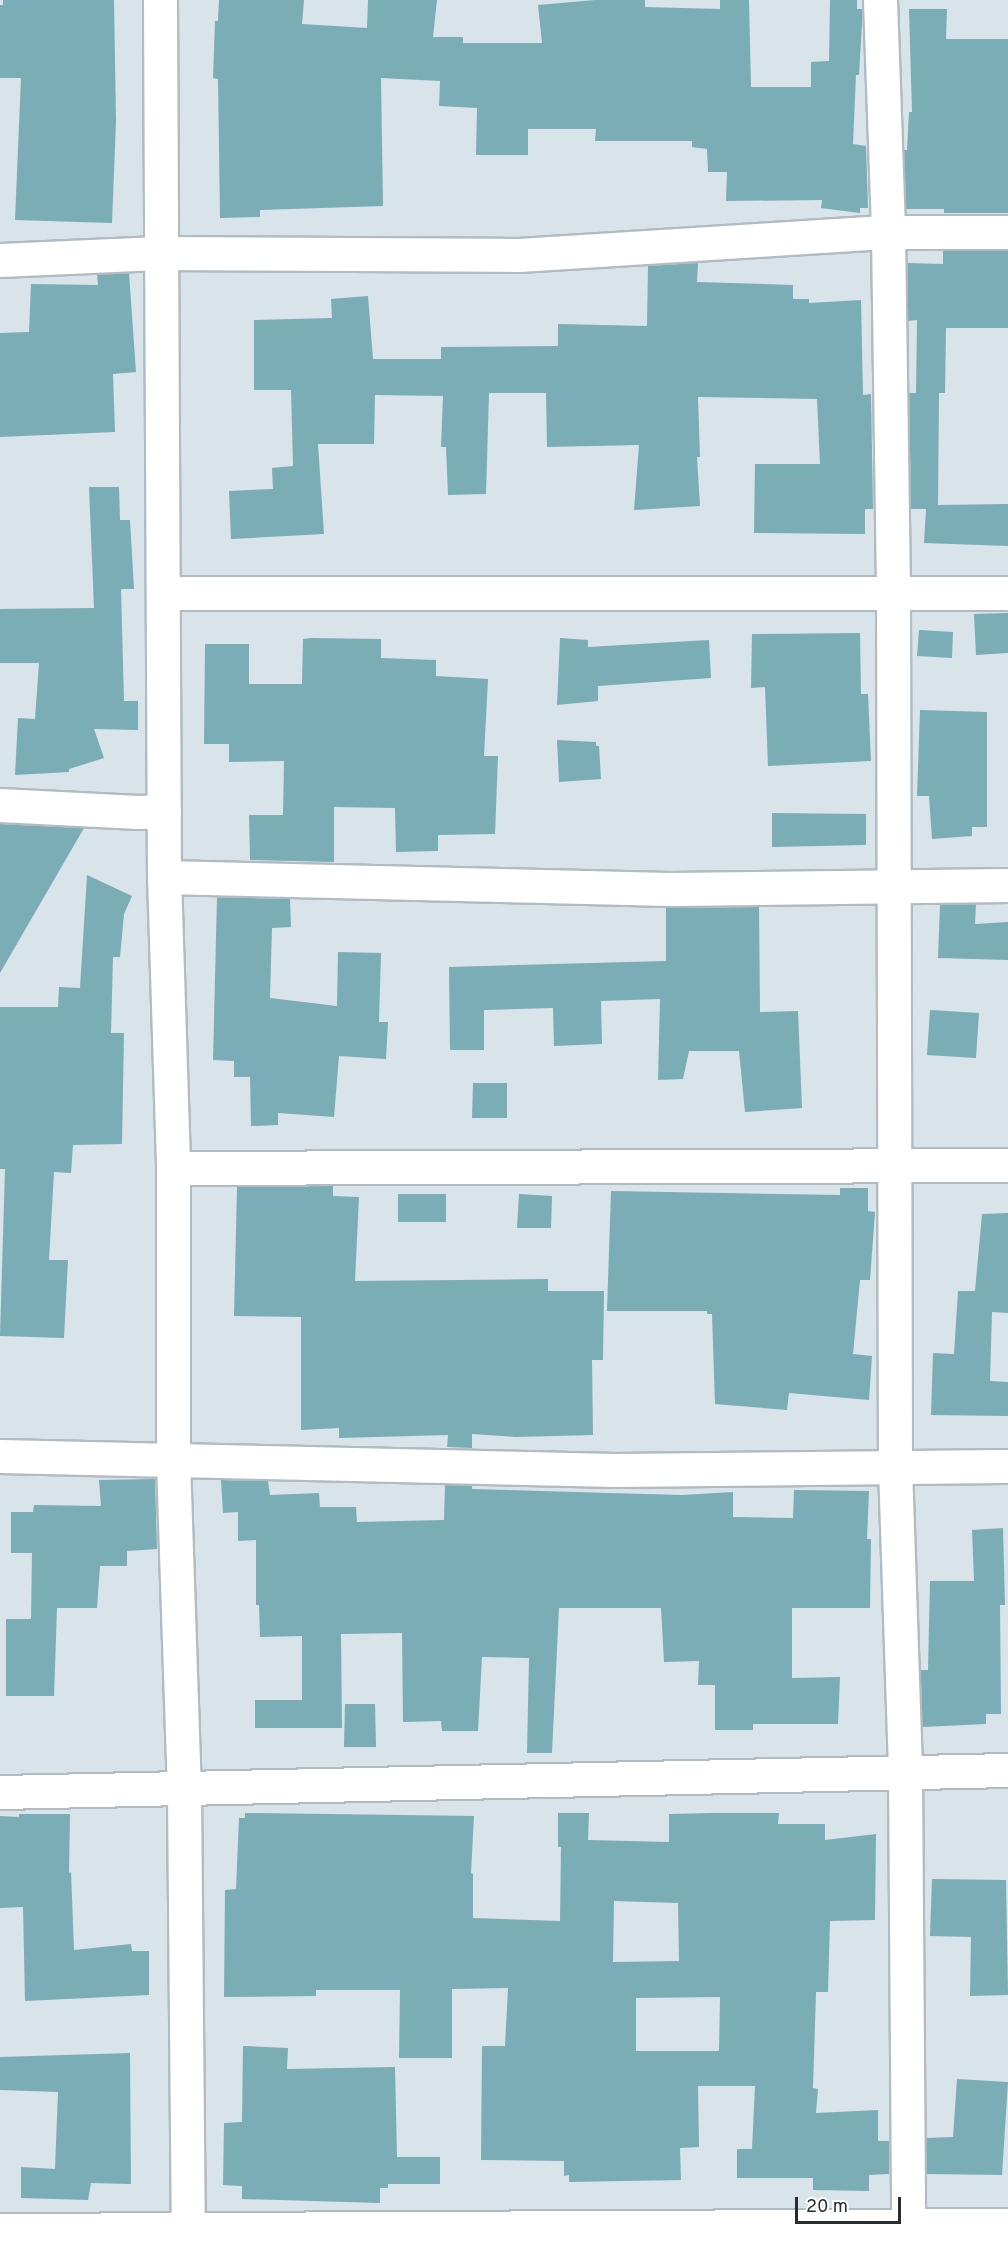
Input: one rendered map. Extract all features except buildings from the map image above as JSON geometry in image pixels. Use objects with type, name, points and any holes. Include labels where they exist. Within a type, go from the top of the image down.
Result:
[{"type":"street","points":[[160,0],[159,253],[164,877],[173,1168],[173,1461],[184,1790],[188,2235]]},
{"type":"street","points":[[880,0],[888,232],[893,595],[895,1467],[905,1770],[908,2234]]},
{"type":"street","points":[[0,260],[159,253],[519,255],[888,232],[1008,232]]},
{"type":"street","points":[[163,593],[893,595],[1008,593]]},
{"type":"street","points":[[0,805],[138,812],[164,811]]},
{"type":"street","points":[[164,877],[671,890],[1008,885]]},
{"type":"street","points":[[173,1168],[1008,1165]]},
{"type":"street","points":[[0,1456],[616,1470],[1008,1466]]},
{"type":"street","points":[[0,1792],[184,1790],[905,1770],[1008,1770]]},
{"type":"street","points":[[0,2230],[188,2235],[908,2234],[1008,2225]]}]
